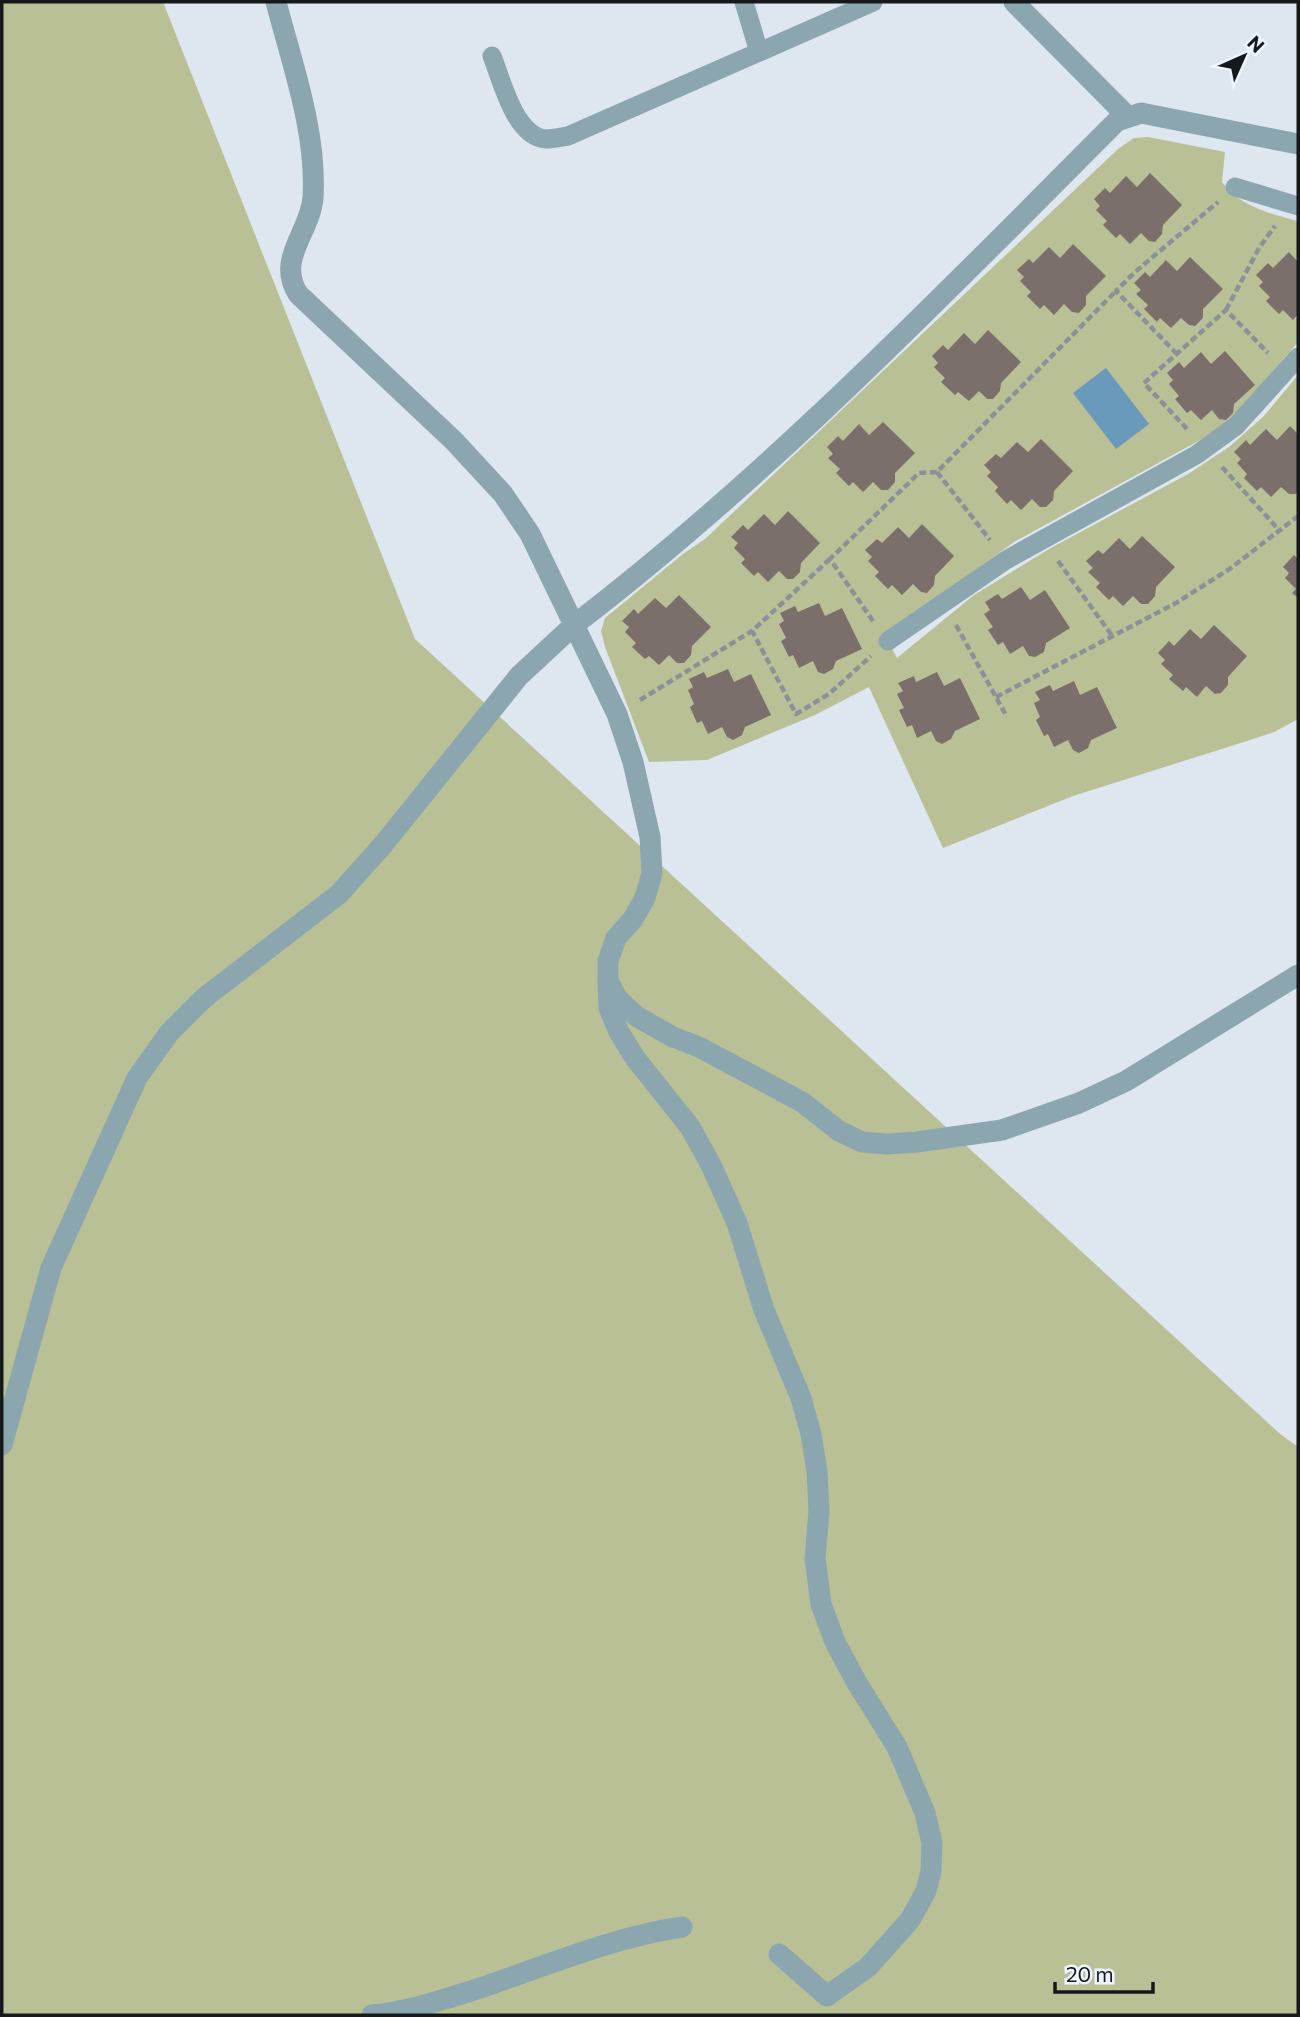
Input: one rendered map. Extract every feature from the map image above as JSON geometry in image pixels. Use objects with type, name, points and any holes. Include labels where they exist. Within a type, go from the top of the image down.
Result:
[{"type":"street","points":[[276,2],[304,113],[313,169],[313,201],[289,267],[290,282],[298,294],[454,441],[503,494],[530,534],[617,714],[643,802],[650,836],[652,873],[645,898],[633,919],[616,938],[608,961],[608,1009],[635,1058],[690,1127],[737,1223],[764,1310],[801,1398],[811,1434],[817,1471],[819,1511],[815,1558],[821,1604],[835,1642],[897,1747],[925,1813],[932,1843],[931,1871],[926,1891],[910,1920],[868,1968],[827,1996],[779,1954]]},
{"type":"street","points":[[1014,2],[1127,117]]},
{"type":"street","points":[[2,1446],[51,1268],[137,1078],[169,1033],[204,998],[339,894],[382,846],[511,684],[575,625],[715,510],[953,286],[1117,121],[1141,113],[1298,144]]},
{"type":"street","points":[[608,981],[617,998],[636,1016],[802,1102],[839,1131],[862,1142],[887,1144],[1002,1130],[1079,1103],[1126,1081],[1298,975]]},
{"type":"street","points":[[372,2015],[389,2014],[446,1999],[647,1933],[682,1927]]},
{"type":"lane","points":[[744,2],[759,52]]},
{"type":"lane","points":[[492,56],[514,113],[525,130],[545,139],[568,136],[873,2]]},
{"type":"lane","points":[[1236,187],[1296,205]]},
{"type":"lane","points":[[888,641],[1006,560],[1205,449],[1236,426],[1292,364]]},
{"type":"path","points":[[617,714],[752,631],[919,473],[937,472],[1135,272],[1236,187]]},
{"type":"path","points":[[1280,531],[1144,383],[1226,310],[1259,248],[1296,205]]},
{"type":"path","points":[[1116,291],[1177,354]]},
{"type":"path","points":[[1226,310],[1292,364]]},
{"type":"path","points":[[937,472],[1006,560]]},
{"type":"path","points":[[996,697],[1113,637],[1198,589],[1231,568],[1298,516]]},
{"type":"path","points":[[1042,539],[1113,637]]},
{"type":"path","points":[[752,631],[796,715],[829,694],[888,641],[830,559]]},
{"type":"path","points":[[944,602],[1007,717]]},
{"type":"green space","points":[[2,2],[163,2],[415,639],[1279,1433],[1298,1447],[1298,2015],[2,2015]]},
{"type":"green space","points":[[1148,137],[1225,152],[1222,182],[1229,190],[1256,208],[1298,221],[1298,342],[1224,427],[1014,542],[966,577],[888,641],[897,658],[974,595],[1049,549],[1188,474],[1229,447],[1264,416],[1298,375],[1298,719],[1274,732],[1073,796],[943,848],[869,687],[815,715],[707,760],[649,762],[605,647],[601,631],[605,618],[705,539],[1118,149],[1134,138]]},
{"type":"water","points":[[1106,368],[1149,424],[1116,449],[1073,393]]},
{"type":"building","points":[[1150,173],[1182,205],[1163,225],[1162,234],[1155,242],[1149,241],[1141,233],[1130,244],[1120,234],[1116,238],[1103,225],[1107,221],[1096,210],[1100,206],[1094,199],[1105,188],[1110,193],[1126,176],[1137,187]]},
{"type":"building","points":[[1073,244],[1106,276],[1086,296],[1086,305],[1079,313],[1072,312],[1064,304],[1054,315],[1044,305],[1040,309],[1027,296],[1031,292],[1020,281],[1024,277],[1017,270],[1029,259],[1033,263],[1049,247],[1060,258]]},
{"type":"building","points":[[1289,252],[1298,262],[1298,314],[1293,320],[1283,310],[1279,314],[1266,301],[1270,297],[1259,286],[1263,282],[1256,275],[1268,263],[1273,268]]},
{"type":"building","points":[[1190,257],[1223,289],[1203,309],[1203,318],[1195,326],[1189,325],[1181,318],[1171,328],[1160,318],[1157,322],[1144,309],[1148,305],[1136,294],[1141,290],[1134,283],[1145,272],[1150,277],[1166,260],[1177,271]]},
{"type":"building","points":[[988,330],[1021,362],[1001,383],[1000,391],[993,399],[987,399],[979,391],[969,401],[958,392],[955,395],[941,382],[945,378],[934,367],[938,363],[932,356],[943,345],[948,350],[964,333],[975,344]]},
{"type":"building","points":[[1225,351],[1255,385],[1234,404],[1233,413],[1226,420],[1219,419],[1212,410],[1201,420],[1191,410],[1187,413],[1175,399],[1179,396],[1169,384],[1173,380],[1167,373],[1179,362],[1184,368],[1201,352],[1211,364]]},
{"type":"building","points":[[883,422],[915,453],[895,473],[895,482],[888,490],[881,490],[873,482],[863,492],[853,482],[849,486],[836,473],[840,469],[828,458],[833,454],[827,447],[838,436],[843,441],[859,424],[869,435]]},
{"type":"building","points":[[1290,426],[1298,434],[1298,491],[1296,494],[1289,494],[1281,487],[1271,497],[1261,487],[1257,491],[1244,478],[1247,474],[1237,463],[1241,459],[1234,452],[1246,440],[1250,445],[1266,429],[1277,440]]},
{"type":"building","points":[[1041,439],[1073,471],[1054,491],[1053,500],[1046,507],[1040,507],[1032,499],[1021,510],[1011,500],[1007,504],[995,491],[998,487],[987,476],[991,472],[984,465],[996,454],[1001,458],[1017,442],[1028,452]]},
{"type":"building","points":[[788,511],[820,543],[801,563],[800,572],[793,579],[787,579],[779,571],[768,582],[758,572],[754,576],[741,563],[745,559],[734,548],[738,543],[731,537],[743,525],[748,530],[764,514],[775,525]]},
{"type":"building","points":[[922,524],[954,556],[935,576],[934,585],[927,593],[921,592],[913,584],[902,595],[892,585],[888,589],[875,576],[879,572],[868,561],[872,557],[865,550],[877,539],[882,543],[898,527],[909,538]]},
{"type":"building","points":[[1142,536],[1175,567],[1156,587],[1155,596],[1148,604],[1141,604],[1133,596],[1123,606],[1113,596],[1109,600],[1096,587],[1100,583],[1088,572],[1093,568],[1086,561],[1098,550],[1103,554],[1119,538],[1130,549]]},
{"type":"building","points":[[1294,555],[1298,559],[1298,598],[1292,593],[1296,589],[1285,578],[1289,573],[1283,567]]},
{"type":"building","points":[[1021,587],[1030,600],[1045,590],[1070,628],[1046,643],[1044,652],[1035,657],[1029,656],[1023,646],[1010,654],[1003,642],[998,645],[988,630],[993,627],[984,614],[990,610],[985,602],[998,594],[1002,599]]},
{"type":"building","points":[[679,595],[711,627],[692,646],[691,655],[684,663],[677,663],[669,655],[659,665],[649,656],[645,659],[632,647],[636,643],[625,632],[629,627],[622,621],[634,609],[638,614],[655,598],[666,608]]},
{"type":"building","points":[[819,603],[825,616],[842,608],[862,649],[836,661],[833,669],[824,674],[818,672],[813,661],[799,668],[793,655],[789,657],[781,641],[786,638],[779,624],[784,621],[780,613],[795,606],[798,612]]},
{"type":"building","points":[[1214,625],[1247,656],[1228,677],[1228,685],[1221,693],[1215,694],[1206,686],[1197,697],[1186,687],[1183,691],[1169,679],[1173,675],[1161,664],[1165,660],[1158,653],[1169,641],[1174,646],[1190,629],[1201,639]]},
{"type":"building","points":[[728,669],[734,682],[751,674],[771,715],[745,727],[742,735],[733,740],[727,737],[722,727],[708,734],[702,721],[697,723],[690,707],[694,704],[688,690],[693,687],[689,679],[704,672],[707,678]]},
{"type":"building","points":[[937,672],[944,686],[960,678],[980,719],[955,731],[951,739],[942,744],[936,741],[931,731],[917,738],[912,725],[907,727],[899,710],[904,708],[897,694],[903,691],[898,683],[914,676],[916,682]]},
{"type":"building","points":[[1074,681],[1080,695],[1097,687],[1117,728],[1091,740],[1088,748],[1079,753],[1073,750],[1068,740],[1054,747],[1048,734],[1044,736],[1036,720],[1040,717],[1034,703],[1040,700],[1035,692],[1050,685],[1053,691]]}]
